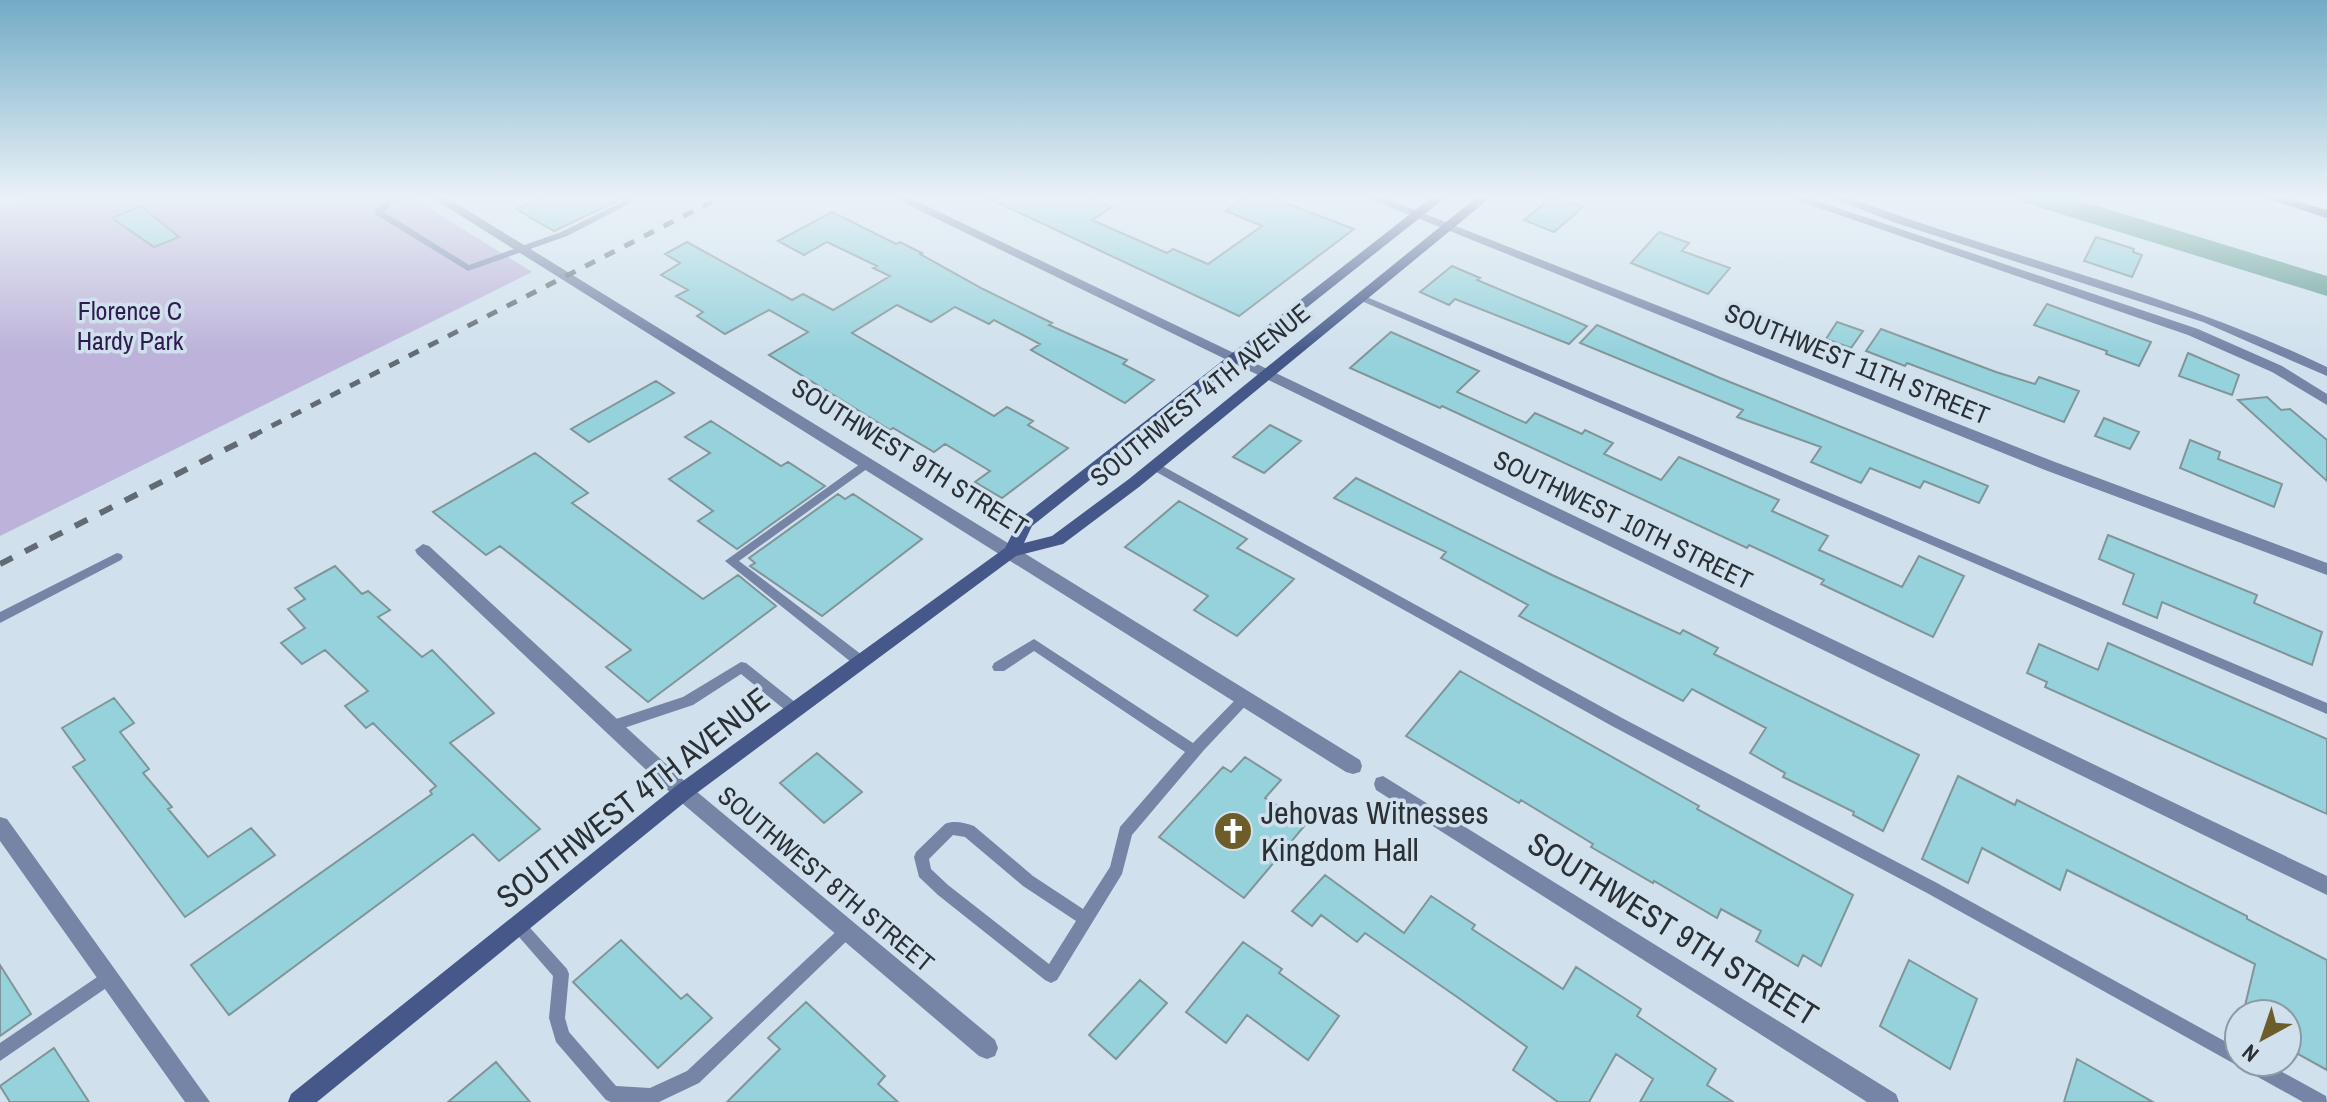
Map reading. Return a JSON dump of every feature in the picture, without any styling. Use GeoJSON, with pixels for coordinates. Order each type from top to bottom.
{"type":"FeatureCollection","features":[{"type":"Feature","properties":{"kind":"main road","name":"SOUTHWEST 4TH AVENUE"},"geometry":{"type":"LineString","coordinates":[[1011,552],[1026,523],[1375,248]]}},
{"type":"Feature","properties":{"kind":"main road","name":"SOUTHWEST 4TH AVENUE"},"geometry":{"type":"LineString","coordinates":[[299,1102],[683,792],[1011,552],[1057,540],[1155,466],[1424,248]]}},
{"type":"Feature","properties":{"kind":"street","name":"SOUTHWEST 9TH STREET"},"geometry":{"type":"LineString","coordinates":[[521,248],[1353,766]]}},
{"type":"Feature","properties":{"kind":"street","name":"SOUTHWEST 10TH STREET"},"geometry":{"type":"LineString","coordinates":[[1005,248],[2327,886]]}},
{"type":"Feature","properties":{"kind":"street","name":"SOUTHWEST 11TH STREET"},"geometry":{"type":"LineString","coordinates":[[1501,248],[2050,466],[2327,569]]}},
{"type":"Feature","properties":{"kind":"street"},"geometry":{"type":"LineString","coordinates":[[1945,248],[2237,349],[2327,400]]}},
{"type":"Feature","properties":{"kind":"street"},"geometry":{"type":"LineString","coordinates":[[1992,248],[2278,346],[2327,372]]}},
{"type":"Feature","properties":{"kind":"street"},"geometry":{"type":"LineString","coordinates":[[2129,311],[2136,296]]}},
{"type":"Feature","properties":{"kind":"street","name":"SOUTHWEST 8TH STREET"},"geometry":{"type":"LineString","coordinates":[[423,550],[683,792],[987,1048]]}},
{"type":"Feature","properties":{"kind":"street","name":"SOUTHWEST 9TH STREET"},"geometry":{"type":"LineString","coordinates":[[1383,784],[1888,1102]]}},
{"type":"Feature","properties":{"kind":"street"},"geometry":{"type":"LineString","coordinates":[[1,830],[199,1102]]}},
{"type":"Feature","properties":{"kind":"lane"},"geometry":{"type":"LineString","coordinates":[[434,248],[468,268],[519,248]]}},
{"type":"Feature","properties":{"kind":"lane"},"geometry":{"type":"LineString","coordinates":[[1362,298],[2327,709]]}},
{"type":"Feature","properties":{"kind":"lane"},"geometry":{"type":"LineString","coordinates":[[861,662],[731,561],[867,463]]}},
{"type":"Feature","properties":{"kind":"lane"},"geometry":{"type":"LineString","coordinates":[[1155,466],[1604,715],[1932,888],[2223,1049]]}},
{"type":"Feature","properties":{"kind":"lane"},"geometry":{"type":"LineString","coordinates":[[0,618],[117,557]]}},
{"type":"Feature","properties":{"kind":"lane"},"geometry":{"type":"LineString","coordinates":[[999,667],[1034,644],[1195,751]]}},
{"type":"Feature","properties":{"kind":"lane"},"geometry":{"type":"LineString","coordinates":[[612,726],[688,701],[741,667],[795,710]]}},
{"type":"Feature","properties":{"kind":"lane"},"geometry":{"type":"LineString","coordinates":[[1085,919],[1028,881],[969,831],[950,828],[921,857],[924,872],[943,890],[1051,975],[1117,869],[1125,832],[1245,699]]}},
{"type":"Feature","properties":{"kind":"lane"},"geometry":{"type":"LineString","coordinates":[[518,925],[561,974],[557,1018],[562,1036],[612,1094],[651,1097],[693,1077],[847,931]]}},
{"type":"Feature","properties":{"kind":"lane"},"geometry":{"type":"LineString","coordinates":[[0,1053],[109,977]]}},
{"type":"Feature","properties":{"kind":"lane"},"geometry":{"type":"LineString","coordinates":[[2276,1078],[2320,1102]]}},
{"type":"Feature","properties":{"kind":"green space","name":"Florence C Hardy Park"},"geometry":{"type":"Polygon","coordinates":[[[0,248],[494,248],[532,272],[0,536],[0,248]]]}},
{"type":"Feature","properties":{"kind":"shaded area"},"geometry":{"type":"Polygon","coordinates":[[[2173,248],[2237,248],[2327,276],[2327,296],[2173,248]]]}},
{"type":"Feature","properties":{"kind":"building"},"geometry":{"type":"Polygon","coordinates":[[[675,248],[699,248],[792,300],[803,294],[833,310],[890,276],[873,268],[877,266],[840,248],[913,248],[983,289],[1052,323],[1049,325],[1127,360],[1123,364],[1154,380],[1125,403],[1031,350],[1040,344],[994,320],[989,324],[955,307],[931,322],[897,305],[852,333],[994,416],[1007,407],[1033,421],[1028,425],[1068,448],[1002,498],[975,482],[990,471],[945,444],[934,452],[893,428],[890,430],[769,355],[808,332],[769,310],[725,334],[697,316],[703,312],[676,296],[688,290],[661,275],[680,263],[665,254],[675,248]]]}},
{"type":"Feature","properties":{"kind":"building"},"geometry":{"type":"Polygon","coordinates":[[[792,248],[816,248],[804,255],[792,248]]]}},
{"type":"Feature","properties":{"kind":"building"},"geometry":{"type":"Polygon","coordinates":[[[1095,248],[1157,248],[1167,253],[1173,249],[1208,264],[1230,248],[1328,248],[1239,316],[1095,248]]]}},
{"type":"Feature","properties":{"kind":"building"},"geometry":{"type":"Polygon","coordinates":[[[1644,248],[1684,248],[1682,251],[1730,268],[1708,294],[1631,263],[1644,248]]]}},
{"type":"Feature","properties":{"kind":"building"},"geometry":{"type":"Polygon","coordinates":[[[2090,248],[2132,248],[2133,252],[2142,255],[2132,277],[2084,261],[2090,248]]]}},
{"type":"Feature","properties":{"kind":"building"},"geometry":{"type":"Polygon","coordinates":[[[1452,266],[1480,278],[1477,280],[1587,326],[1569,344],[1455,299],[1449,305],[1420,292],[1452,266]]]}},
{"type":"Feature","properties":{"kind":"building"},"geometry":{"type":"Polygon","coordinates":[[[2047,304],[2151,342],[2139,366],[2034,325],[2047,304]]]}},
{"type":"Feature","properties":{"kind":"building"},"geometry":{"type":"Polygon","coordinates":[[[1837,322],[1863,331],[1851,348],[1826,339],[1837,322]]]}},
{"type":"Feature","properties":{"kind":"building"},"geometry":{"type":"Polygon","coordinates":[[[1597,325],[1988,486],[1979,503],[1924,481],[1920,488],[1870,468],[1861,483],[1811,462],[1821,447],[1737,417],[1743,410],[1580,343],[1597,325]]]}},
{"type":"Feature","properties":{"kind":"building"},"geometry":{"type":"Polygon","coordinates":[[[1881,329],[1996,372],[2035,384],[2039,377],[2079,391],[2064,422],[1907,363],[1905,366],[1866,351],[1881,329]]]}},
{"type":"Feature","properties":{"kind":"building"},"geometry":{"type":"Polygon","coordinates":[[[1391,332],[1479,371],[1457,392],[1526,423],[1535,413],[1582,434],[1585,430],[1613,443],[1604,454],[1661,480],[1679,457],[1779,500],[1772,511],[1828,536],[1819,550],[1902,587],[1919,556],[1964,576],[1933,637],[1821,584],[1824,580],[1749,545],[1747,548],[1442,406],[1440,408],[1350,368],[1391,332]]]}},
{"type":"Feature","properties":{"kind":"building"},"geometry":{"type":"Polygon","coordinates":[[[2188,353],[2239,375],[2232,395],[2179,376],[2188,353]]]}},
{"type":"Feature","properties":{"kind":"building"},"geometry":{"type":"Polygon","coordinates":[[[656,381],[674,393],[589,442],[571,429],[656,381]]]}},
{"type":"Feature","properties":{"kind":"building"},"geometry":{"type":"Polygon","coordinates":[[[2267,397],[2281,410],[2290,409],[2327,440],[2327,481],[2238,400],[2267,397]]]}},
{"type":"Feature","properties":{"kind":"building"},"geometry":{"type":"Polygon","coordinates":[[[2104,418],[2139,432],[2130,449],[2095,436],[2104,418]]]}},
{"type":"Feature","properties":{"kind":"building"},"geometry":{"type":"Polygon","coordinates":[[[711,421],[781,466],[788,462],[825,486],[737,549],[698,521],[713,511],[669,479],[710,453],[685,437],[711,421]]]}},
{"type":"Feature","properties":{"kind":"building"},"geometry":{"type":"Polygon","coordinates":[[[1270,425],[1301,441],[1264,473],[1233,457],[1270,425]]]}},
{"type":"Feature","properties":{"kind":"building"},"geometry":{"type":"Polygon","coordinates":[[[2190,440],[2220,452],[2218,459],[2282,484],[2274,507],[2180,468],[2190,440]]]}},
{"type":"Feature","properties":{"kind":"building"},"geometry":{"type":"Polygon","coordinates":[[[535,453],[588,493],[572,503],[703,599],[738,575],[776,606],[648,702],[606,667],[631,650],[500,546],[486,555],[433,512],[535,453]]]}},
{"type":"Feature","properties":{"kind":"building"},"geometry":{"type":"Polygon","coordinates":[[[1356,478],[1552,575],[1680,634],[1683,630],[1718,648],[1714,654],[1919,755],[1883,831],[1853,815],[1854,812],[1783,777],[1785,773],[1750,753],[1766,728],[1692,689],[1683,701],[1519,616],[1528,605],[1441,558],[1446,552],[1334,498],[1356,478]]]}},
{"type":"Feature","properties":{"kind":"building"},"geometry":{"type":"Polygon","coordinates":[[[838,494],[845,499],[853,494],[922,539],[822,616],[750,566],[755,563],[749,558],[838,494]]]}},
{"type":"Feature","properties":{"kind":"building"},"geometry":{"type":"Polygon","coordinates":[[[1179,501],[1247,539],[1237,548],[1294,579],[1237,636],[1194,610],[1208,596],[1125,547],[1179,501]]]}},
{"type":"Feature","properties":{"kind":"building"},"geometry":{"type":"Polygon","coordinates":[[[2108,535],[2257,595],[2254,603],[2322,632],[2312,665],[2162,602],[2157,618],[2123,604],[2134,574],[2099,559],[2108,535]]]}},
{"type":"Feature","properties":{"kind":"building"},"geometry":{"type":"Polygon","coordinates":[[[335,566],[362,594],[368,591],[390,610],[378,617],[422,657],[432,650],[494,713],[450,743],[540,829],[499,861],[473,834],[229,1015],[191,965],[432,794],[430,791],[436,786],[373,723],[366,728],[345,706],[368,691],[325,650],[302,664],[281,643],[305,628],[288,609],[305,599],[295,588],[335,566]]]}},
{"type":"Feature","properties":{"kind":"building"},"geometry":{"type":"Polygon","coordinates":[[[2108,643],[2327,739],[2327,814],[2045,687],[2047,682],[2027,673],[2039,644],[2098,670],[2108,643]]]}},
{"type":"Feature","properties":{"kind":"building"},"geometry":{"type":"Polygon","coordinates":[[[1460,671],[1699,806],[1697,809],[1853,895],[1821,966],[1803,955],[1798,966],[1756,941],[1761,931],[1721,909],[1717,918],[1653,883],[1591,847],[1593,844],[1521,800],[1519,803],[1406,736],[1460,671]]]}},
{"type":"Feature","properties":{"kind":"building"},"geometry":{"type":"Polygon","coordinates":[[[114,698],[134,723],[120,732],[149,769],[143,773],[208,857],[251,828],[275,855],[185,917],[73,767],[85,760],[62,728],[114,698]]]}},
{"type":"Feature","properties":{"kind":"building"},"geometry":{"type":"Polygon","coordinates":[[[817,753],[862,792],[824,823],[780,783],[817,753]]]}},
{"type":"Feature","properties":{"kind":"building","name":"Jehovas Witnesses Kingdom Hall"},"geometry":{"type":"Polygon","coordinates":[[[1245,757],[1281,780],[1265,798],[1306,824],[1244,898],[1159,837],[1223,767],[1231,772],[1245,757]]]}},
{"type":"Feature","properties":{"kind":"building"},"geometry":{"type":"Polygon","coordinates":[[[1958,776],[2015,805],[2017,800],[2247,916],[2247,919],[2327,960],[2327,1070],[2303,1057],[2303,998],[2247,998],[2255,964],[2067,870],[2060,890],[1982,848],[1968,883],[1922,859],[1958,776]]]}},
{"type":"Feature","properties":{"kind":"building"},"geometry":{"type":"Polygon","coordinates":[[[1325,875],[1404,933],[1431,896],[1475,925],[1472,929],[1563,989],[1576,967],[1641,1009],[1637,1016],[1716,1069],[1707,1085],[1733,1102],[1640,1102],[1653,1079],[1616,1054],[1589,1102],[1558,1102],[1513,1070],[1527,1047],[1365,933],[1357,942],[1321,915],[1312,926],[1292,911],[1325,875]]]}},
{"type":"Feature","properties":{"kind":"building"},"geometry":{"type":"Polygon","coordinates":[[[621,940],[681,999],[687,994],[712,1018],[658,1068],[573,982],[621,940]]]}},
{"type":"Feature","properties":{"kind":"building"},"geometry":{"type":"Polygon","coordinates":[[[1243,942],[1282,969],[1279,973],[1339,1016],[1308,1060],[1247,1015],[1226,1043],[1186,1012],[1243,942]]]}},
{"type":"Feature","properties":{"kind":"building"},"geometry":{"type":"Polygon","coordinates":[[[1909,960],[1977,999],[1950,1069],[1880,1026],[1909,960]]]}},
{"type":"Feature","properties":{"kind":"building"},"geometry":{"type":"Polygon","coordinates":[[[0,965],[31,1014],[0,1036],[0,965]]]}},
{"type":"Feature","properties":{"kind":"building"},"geometry":{"type":"Polygon","coordinates":[[[1140,980],[1167,1003],[1116,1059],[1089,1035],[1140,980]]]}},
{"type":"Feature","properties":{"kind":"building"},"geometry":{"type":"Polygon","coordinates":[[[806,1002],[885,1076],[878,1084],[898,1102],[727,1102],[780,1049],[768,1038],[806,1002]]]}},
{"type":"Feature","properties":{"kind":"building"},"geometry":{"type":"Polygon","coordinates":[[[54,1048],[89,1102],[10,1102],[0,1086],[54,1048]]]}},
{"type":"Feature","properties":{"kind":"building"},"geometry":{"type":"Polygon","coordinates":[[[2077,1059],[2153,1102],[2064,1102],[2077,1059]]]}},
{"type":"Feature","properties":{"kind":"building"},"geometry":{"type":"Polygon","coordinates":[[[496,1062],[530,1102],[448,1102],[496,1062]]]}},
{"type":"Feature","properties":{"kind":"railway"},"geometry":{"type":"LineString","coordinates":[[252,436],[620,248]]}},
{"type":"Feature","properties":{"kind":"railway"},"geometry":{"type":"LineString","coordinates":[[0,564],[256,434]]}},
{"type":"Feature","properties":{"kind":"place","name":"Jehovas Witnesses Kingdom Hall"},"geometry":{"type":"Point","coordinates":[1233,831]}}]}
